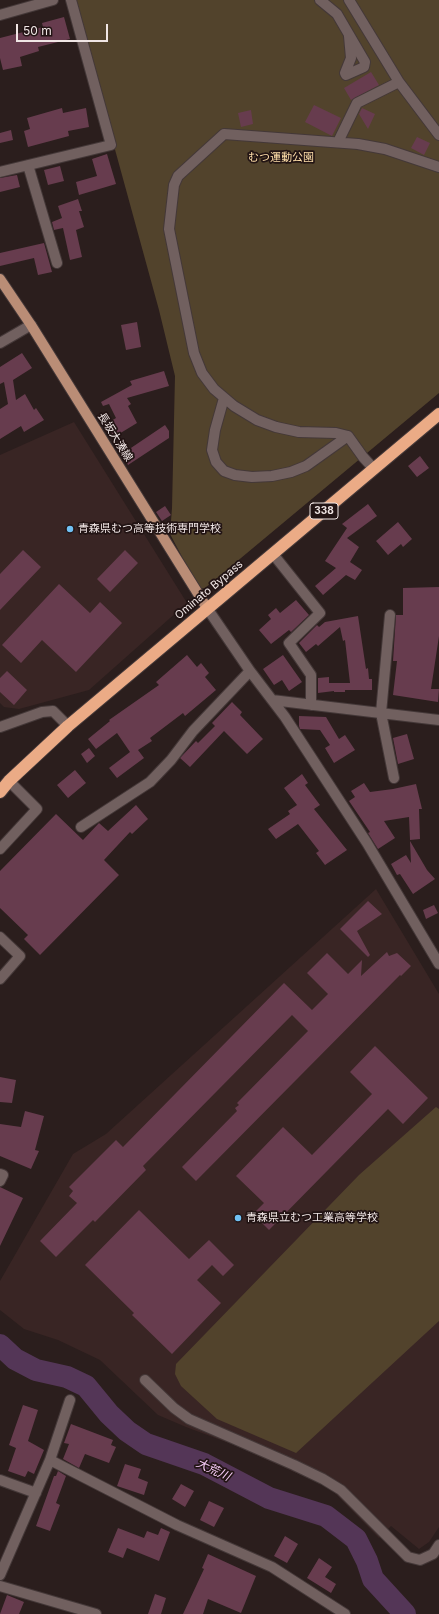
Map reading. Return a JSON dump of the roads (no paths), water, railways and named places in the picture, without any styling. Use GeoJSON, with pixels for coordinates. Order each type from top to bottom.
{"type":"FeatureCollection","features":[{"type":"Feature","properties":{"kind":"highway","name":"Ominato Bypass"},"geometry":{"type":"LineString","coordinates":[[0,792],[9,781],[68,726],[439,414]]}},
{"type":"Feature","properties":{"kind":"main road","name":"長坂大湊線"},"geometry":{"type":"LineString","coordinates":[[0,279],[31,325],[208,608]]}},
{"type":"Feature","properties":{"kind":"street"},"geometry":{"type":"LineString","coordinates":[[0,15],[52,0]]}},
{"type":"Feature","properties":{"kind":"street"},"geometry":{"type":"LineString","coordinates":[[0,172],[111,145],[71,0]]}},
{"type":"Feature","properties":{"kind":"street"},"geometry":{"type":"LineString","coordinates":[[320,0],[336,14],[349,36]]}},
{"type":"Feature","properties":{"kind":"street"},"geometry":{"type":"LineString","coordinates":[[349,0],[399,82],[439,136]]}},
{"type":"Feature","properties":{"kind":"street"},"geometry":{"type":"LineString","coordinates":[[338,142],[357,103],[399,82]]}},
{"type":"Feature","properties":{"kind":"street"},"geometry":{"type":"LineString","coordinates":[[374,469],[363,457],[348,436],[336,433],[299,432],[276,427],[257,420],[224,398],[214,389],[202,373],[194,354],[170,230],[174,185],[178,176],[224,134],[338,142],[385,149],[439,167]]}},
{"type":"Feature","properties":{"kind":"street"},"geometry":{"type":"LineString","coordinates":[[28,165],[57,263]]}},
{"type":"Feature","properties":{"kind":"street"},"geometry":{"type":"LineString","coordinates":[[0,343],[31,325]]}},
{"type":"Feature","properties":{"kind":"street"},"geometry":{"type":"LineString","coordinates":[[224,398],[214,430],[212,450],[216,462],[224,471],[235,475],[252,478],[291,472],[306,466],[348,436]]}},
{"type":"Feature","properties":{"kind":"street"},"geometry":{"type":"LineString","coordinates":[[273,554],[320,613],[289,643],[311,675],[311,705]]}},
{"type":"Feature","properties":{"kind":"street"},"geometry":{"type":"LineString","coordinates":[[208,608],[272,700],[366,843],[439,964]]}},
{"type":"Feature","properties":{"kind":"street"},"geometry":{"type":"LineString","coordinates":[[390,615],[381,713],[394,778]]}},
{"type":"Feature","properties":{"kind":"street"},"geometry":{"type":"LineString","coordinates":[[81,827],[150,782],[193,731],[250,670]]}},
{"type":"Feature","properties":{"kind":"street"},"geometry":{"type":"LineString","coordinates":[[272,700],[439,720]]}},
{"type":"Feature","properties":{"kind":"street"},"geometry":{"type":"LineString","coordinates":[[0,727],[42,712],[53,711],[68,726]]}},
{"type":"Feature","properties":{"kind":"street"},"geometry":{"type":"LineString","coordinates":[[0,850],[37,809],[9,781]]}},
{"type":"Feature","properties":{"kind":"street"},"geometry":{"type":"LineString","coordinates":[[0,937],[20,956],[0,979]]}},
{"type":"Feature","properties":{"kind":"street"},"geometry":{"type":"LineString","coordinates":[[0,1174],[3,1175],[0,1181]]}},
{"type":"Feature","properties":{"kind":"street"},"geometry":{"type":"LineString","coordinates":[[145,1380],[174,1408],[189,1419],[324,1479],[341,1490],[408,1558],[420,1560],[433,1554],[439,1545]]}},
{"type":"Feature","properties":{"kind":"street"},"geometry":{"type":"LineString","coordinates":[[0,1575],[50,1460],[70,1400]]}},
{"type":"Feature","properties":{"kind":"street"},"geometry":{"type":"LineString","coordinates":[[50,1460],[177,1525],[272,1567],[345,1614]]}},
{"type":"Feature","properties":{"kind":"street"},"geometry":{"type":"LineString","coordinates":[[0,1480],[36,1493]]}},
{"type":"Feature","properties":{"kind":"street"},"geometry":{"type":"LineString","coordinates":[[0,1586],[96,1614]]}},
{"type":"Feature","properties":{"kind":"waterway","name":"大荒川"},"geometry":{"type":"LineString","coordinates":[[0,1345],[15,1359],[36,1370],[67,1377],[86,1386],[109,1414],[127,1431],[146,1444],[204,1464],[269,1498],[326,1516],[356,1539],[367,1561],[373,1579],[405,1614]]}},
{"type":"Feature","properties":{"kind":"place","name":"青森県むつ高等技術専門学校"},"geometry":{"type":"Point","coordinates":[70,529]}},
{"type":"Feature","properties":{"kind":"place","name":"青森県立むつ工業高等学校"},"geometry":{"type":"Point","coordinates":[238,1218]}},
{"type":"Feature","properties":{"kind":"park label","name":"むつ運動公園"},"geometry":{"type":"Point","coordinates":[281,158]}}]}
